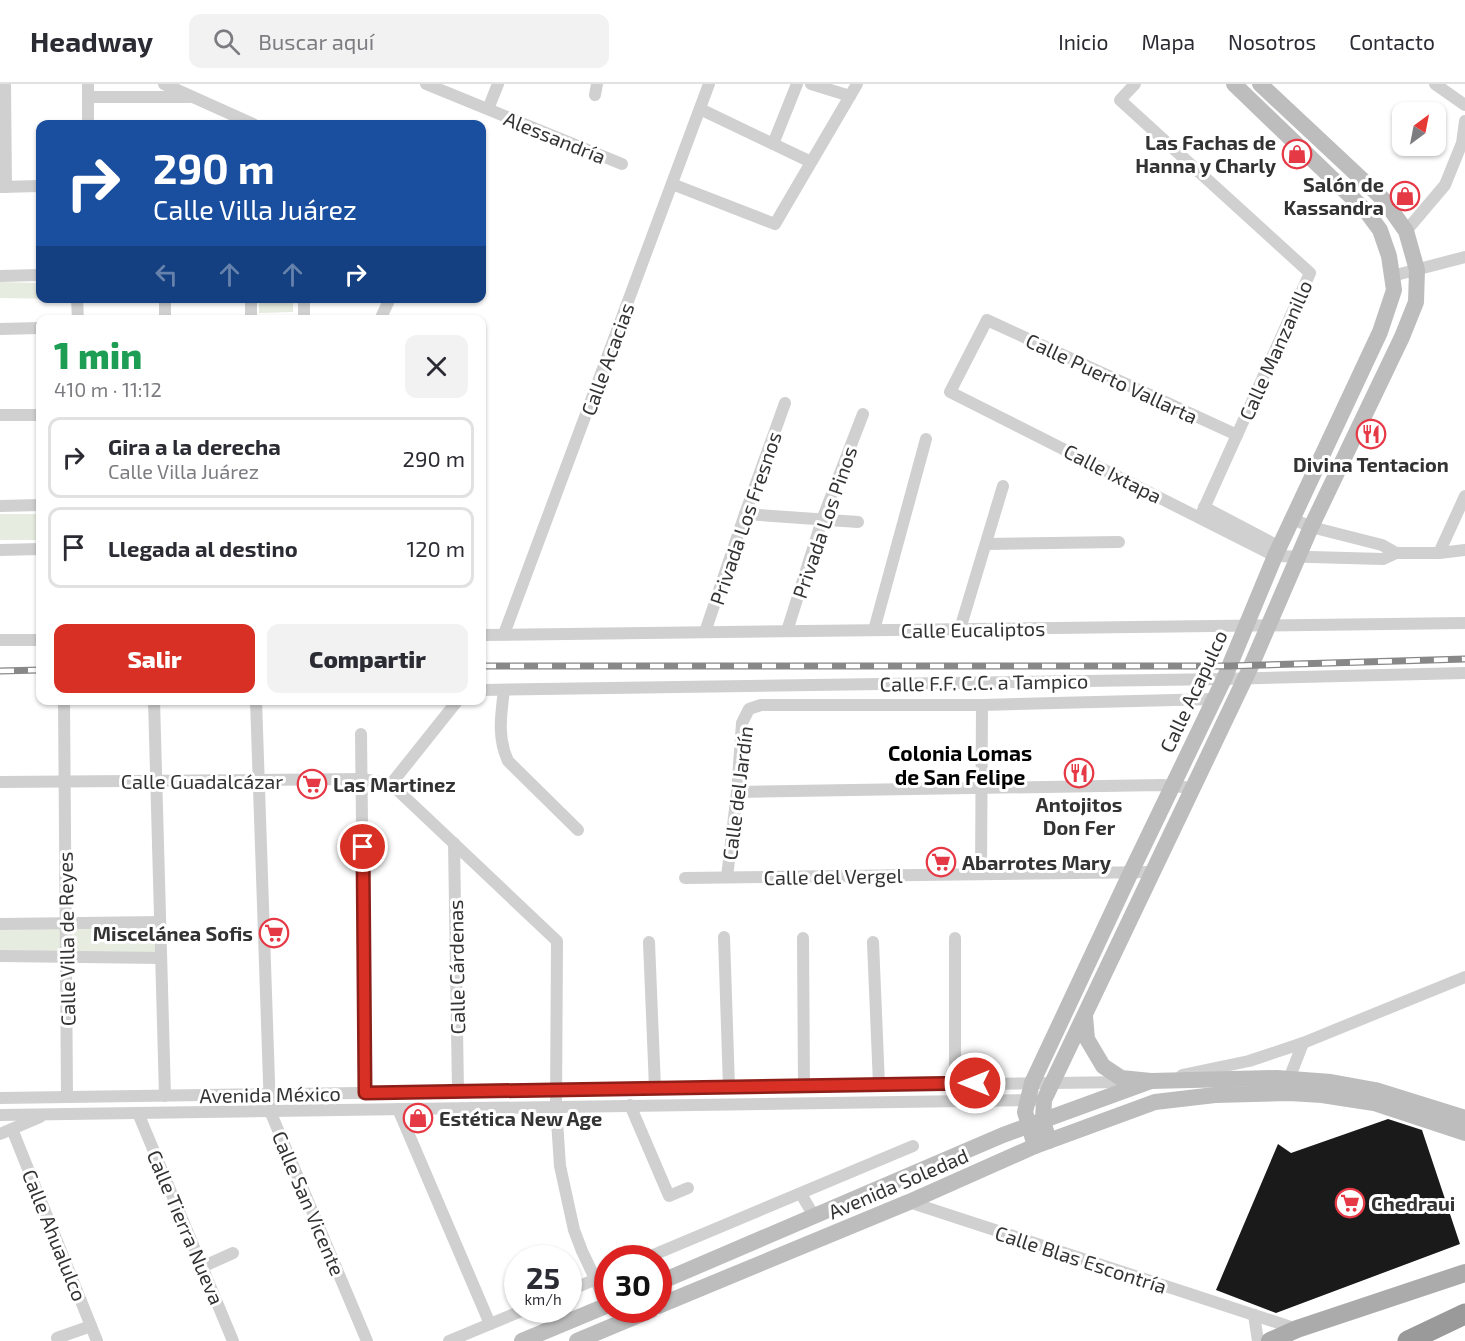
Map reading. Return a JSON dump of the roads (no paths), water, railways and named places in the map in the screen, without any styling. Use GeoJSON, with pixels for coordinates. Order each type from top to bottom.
{"type":"FeatureCollection","features":[{"type":"Feature","properties":{"kind":"highway"},"geometry":{"type":"LineString","coordinates":[[1408,1341],[1465,1314]]}},
{"type":"Feature","properties":{"kind":"main road"},"geometry":{"type":"LineString","coordinates":[[1270,1341],[1297,1329],[1465,1273]]}},
{"type":"Feature","properties":{"kind":"street"},"geometry":{"type":"LineString","coordinates":[[5,84],[2,98],[3,187],[36,186]]}},
{"type":"Feature","properties":{"kind":"street"},"geometry":{"type":"LineString","coordinates":[[164,84],[244,120]]}},
{"type":"Feature","properties":{"kind":"street","name":"Alessandría"},"geometry":{"type":"LineString","coordinates":[[426,84],[622,164]]}},
{"type":"Feature","properties":{"kind":"street"},"geometry":{"type":"LineString","coordinates":[[488,109],[498,84]]}},
{"type":"Feature","properties":{"kind":"street","name":"Calle Acacias"},"geometry":{"type":"LineString","coordinates":[[504,634],[709,84]]}},
{"type":"Feature","properties":{"kind":"street"},"geometry":{"type":"LineString","coordinates":[[773,144],[796,84]]}},
{"type":"Feature","properties":{"kind":"street"},"geometry":{"type":"LineString","coordinates":[[811,84],[850,96]]}},
{"type":"Feature","properties":{"kind":"street"},"geometry":{"type":"LineString","coordinates":[[672,184],[775,224],[857,84]]}},
{"type":"Feature","properties":{"kind":"street","name":"Calle Manzanillo"},"geometry":{"type":"LineString","coordinates":[[1135,84],[1120,100],[1311,273],[1202,512]]}},
{"type":"Feature","properties":{"kind":"street","name":"Calle Acapulco"},"geometry":{"type":"LineString","coordinates":[[1042,1143],[1036,1123],[1025,1112],[1131,872],[1224,679],[1278,551],[1380,332],[1394,290],[1389,256],[1380,230],[1366,210],[1234,84]]}},
{"type":"Feature","properties":{"kind":"street"},"geometry":{"type":"LineString","coordinates":[[1260,84],[1384,200],[1407,231],[1445,185],[1462,142],[1465,121]]}},
{"type":"Feature","properties":{"kind":"street"},"geometry":{"type":"LineString","coordinates":[[1435,84],[1465,105]]}},
{"type":"Feature","properties":{"kind":"street"},"geometry":{"type":"LineString","coordinates":[[88,119],[88,90],[189,97]]}},
{"type":"Feature","properties":{"kind":"street"},"geometry":{"type":"LineString","coordinates":[[700,109],[811,162]]}},
{"type":"Feature","properties":{"kind":"street"},"geometry":{"type":"LineString","coordinates":[[1281,130],[1294,117]]}},
{"type":"Feature","properties":{"kind":"street","name":"Calle Acapulco"},"geometry":{"type":"LineString","coordinates":[[1034,1094],[1051,1084],[1085,1016],[1245,677],[1311,527],[1402,337],[1416,302],[1417,270],[1407,231]]}},
{"type":"Feature","properties":{"kind":"street"},"geometry":{"type":"LineString","coordinates":[[1392,276],[1465,256]]}},
{"type":"Feature","properties":{"kind":"street"},"geometry":{"type":"LineString","coordinates":[[0,276],[36,275]]}},
{"type":"Feature","properties":{"kind":"street","name":"Calle Puerto Vallarta"},"geometry":{"type":"LineString","coordinates":[[987,320],[1237,435]]}},
{"type":"Feature","properties":{"kind":"street","name":"Calle Ixtapa"},"geometry":{"type":"LineString","coordinates":[[987,320],[950,392],[1202,512],[1278,551]]}},
{"type":"Feature","properties":{"kind":"street"},"geometry":{"type":"LineString","coordinates":[[0,329],[36,328]]}},
{"type":"Feature","properties":{"kind":"street","name":"Privada Los Fresnos"},"geometry":{"type":"LineString","coordinates":[[705,632],[785,404]]}},
{"type":"Feature","properties":{"kind":"street","name":"Privada Los Pinos"},"geometry":{"type":"LineString","coordinates":[[787,631],[822,520],[863,414]]}},
{"type":"Feature","properties":{"kind":"street"},"geometry":{"type":"LineString","coordinates":[[0,415],[36,415]]}},
{"type":"Feature","properties":{"kind":"street"},"geometry":{"type":"LineString","coordinates":[[874,630],[926,438]]}},
{"type":"Feature","properties":{"kind":"street"},"geometry":{"type":"LineString","coordinates":[[960,629],[1003,486]]}},
{"type":"Feature","properties":{"kind":"street"},"geometry":{"type":"LineString","coordinates":[[1439,553],[1465,496]]}},
{"type":"Feature","properties":{"kind":"street"},"geometry":{"type":"LineString","coordinates":[[0,506],[36,505]]}},
{"type":"Feature","properties":{"kind":"street"},"geometry":{"type":"LineString","coordinates":[[745,514],[858,522]]}},
{"type":"Feature","properties":{"kind":"street"},"geometry":{"type":"LineString","coordinates":[[1293,519],[1311,527],[1382,545],[1396,553]]}},
{"type":"Feature","properties":{"kind":"street"},"geometry":{"type":"LineString","coordinates":[[1351,559],[1352,538]]}},
{"type":"Feature","properties":{"kind":"street"},"geometry":{"type":"LineString","coordinates":[[986,544],[1119,542]]}},
{"type":"Feature","properties":{"kind":"street"},"geometry":{"type":"LineString","coordinates":[[0,550],[36,549]]}},
{"type":"Feature","properties":{"kind":"street"},"geometry":{"type":"LineString","coordinates":[[1278,551],[1298,556],[1383,559],[1396,553],[1439,553],[1465,550]]}},
{"type":"Feature","properties":{"kind":"street","name":"Calle Eucaliptos"},"geometry":{"type":"LineString","coordinates":[[486,635],[1465,624]]}},
{"type":"Feature","properties":{"kind":"street"},"geometry":{"type":"LineString","coordinates":[[0,640],[36,640]]}},
{"type":"Feature","properties":{"kind":"street","name":"Calle F.F. C.C. a Tampico"},"geometry":{"type":"LineString","coordinates":[[486,690],[1224,679],[1465,673]]}},
{"type":"Feature","properties":{"kind":"street"},"geometry":{"type":"LineString","coordinates":[[504,690],[500,736],[507,761],[578,830]]}},
{"type":"Feature","properties":{"kind":"street"},"geometry":{"type":"LineString","coordinates":[[981,874],[982,705],[1214,699]]}},
{"type":"Feature","properties":{"kind":"street","name":"Calle Villa de Reyes"},"geometry":{"type":"LineString","coordinates":[[64,705],[67,1097]]}},
{"type":"Feature","properties":{"kind":"street"},"geometry":{"type":"LineString","coordinates":[[154,705],[165,1096]]}},
{"type":"Feature","properties":{"kind":"street","name":"Calle San Vicente"},"geometry":{"type":"LineString","coordinates":[[256,705],[270,1111],[367,1341]]}},
{"type":"Feature","properties":{"kind":"street"},"geometry":{"type":"LineString","coordinates":[[454,705],[391,784],[557,941],[557,1140],[566,1197],[578,1241],[594,1265]]}},
{"type":"Feature","properties":{"kind":"street","name":"Calle del Jardín"},"geometry":{"type":"LineString","coordinates":[[727,877],[742,723],[749,709],[762,705],[982,705]]}},
{"type":"Feature","properties":{"kind":"street"},"geometry":{"type":"LineString","coordinates":[[361,734],[365,1093]]}},
{"type":"Feature","properties":{"kind":"street","name":"Calle Guadalcázar"},"geometry":{"type":"LineString","coordinates":[[0,782],[362,780],[391,784]]}},
{"type":"Feature","properties":{"kind":"street"},"geometry":{"type":"LineString","coordinates":[[737,792],[1150,785],[1193,788]]}},
{"type":"Feature","properties":{"kind":"street","name":"Calle Cárdenas"},"geometry":{"type":"LineString","coordinates":[[454,843],[458,1091]]}},
{"type":"Feature","properties":{"kind":"street","name":"Calle del Vergel"},"geometry":{"type":"LineString","coordinates":[[685,878],[1154,872]]}},
{"type":"Feature","properties":{"kind":"street"},"geometry":{"type":"LineString","coordinates":[[0,924],[160,922]]}},
{"type":"Feature","properties":{"kind":"street"},"geometry":{"type":"LineString","coordinates":[[724,937],[729,1087]]}},
{"type":"Feature","properties":{"kind":"street"},"geometry":{"type":"LineString","coordinates":[[802,938],[804,1086]]}},
{"type":"Feature","properties":{"kind":"street"},"geometry":{"type":"LineString","coordinates":[[955,938],[956,1083]]}},
{"type":"Feature","properties":{"kind":"street"},"geometry":{"type":"LineString","coordinates":[[649,942],[655,1088]]}},
{"type":"Feature","properties":{"kind":"street"},"geometry":{"type":"LineString","coordinates":[[873,942],[879,1085]]}},
{"type":"Feature","properties":{"kind":"street"},"geometry":{"type":"LineString","coordinates":[[0,956],[161,958]]}},
{"type":"Feature","properties":{"kind":"street"},"geometry":{"type":"LineString","coordinates":[[1085,1016],[1087,1039],[1103,1066],[1121,1078],[1151,1081],[1249,1061],[1303,1043],[1465,977]]}},
{"type":"Feature","properties":{"kind":"street"},"geometry":{"type":"LineString","coordinates":[[1289,1079],[1303,1043]]}},
{"type":"Feature","properties":{"kind":"street"},"geometry":{"type":"LineString","coordinates":[[1051,1084],[1289,1079],[1331,1082],[1375,1090],[1465,1118]]}},
{"type":"Feature","properties":{"kind":"street","name":"Avenida Soledad"},"geometry":{"type":"LineString","coordinates":[[672,1277],[1036,1123],[1151,1081]]}},
{"type":"Feature","properties":{"kind":"street","name":"Avenida México"},"geometry":{"type":"LineString","coordinates":[[0,1098],[956,1083],[1034,1094]]}},
{"type":"Feature","properties":{"kind":"street","name":"Avenida México"},"geometry":{"type":"LineString","coordinates":[[0,1115],[556,1107],[1034,1094]]}},
{"type":"Feature","properties":{"kind":"street","name":"Avenida Soledad"},"geometry":{"type":"LineString","coordinates":[[672,1300],[909,1202],[1042,1143],[1155,1102],[1215,1095],[1322,1095],[1374,1103],[1465,1133]]}},
{"type":"Feature","properties":{"kind":"street"},"geometry":{"type":"LineString","coordinates":[[630,1105],[669,1196],[688,1188]]}},
{"type":"Feature","properties":{"kind":"street"},"geometry":{"type":"LineString","coordinates":[[398,1109],[490,1324]]}},
{"type":"Feature","properties":{"kind":"street","name":"Calle Tierra Nueva"},"geometry":{"type":"LineString","coordinates":[[138,1113],[233,1341]]}},
{"type":"Feature","properties":{"kind":"street"},"geometry":{"type":"LineString","coordinates":[[0,1134],[46,1114]]}},
{"type":"Feature","properties":{"kind":"street","name":"Calle Ahualulco"},"geometry":{"type":"LineString","coordinates":[[12,1129],[97,1341]]}},
{"type":"Feature","properties":{"kind":"street"},"geometry":{"type":"LineString","coordinates":[[672,1247],[913,1146]]}},
{"type":"Feature","properties":{"kind":"street"},"geometry":{"type":"LineString","coordinates":[[801,1194],[814,1216]]}},
{"type":"Feature","properties":{"kind":"street","name":"Calle Blas Escontría"},"geometry":{"type":"LineString","coordinates":[[909,1202],[1297,1329]]}},
{"type":"Feature","properties":{"kind":"street"},"geometry":{"type":"LineString","coordinates":[[202,1267],[233,1253]]}},
{"type":"Feature","properties":{"kind":"street"},"geometry":{"type":"LineString","coordinates":[[522,1341],[594,1315]]}},
{"type":"Feature","properties":{"kind":"street"},"geometry":{"type":"LineString","coordinates":[[1254,1315],[1258,1341]]}},
{"type":"Feature","properties":{"kind":"street"},"geometry":{"type":"LineString","coordinates":[[449,1341],[504,1318]]}},
{"type":"Feature","properties":{"kind":"street"},"geometry":{"type":"LineString","coordinates":[[577,1341],[596,1323]]}},
{"type":"Feature","properties":{"kind":"street"},"geometry":{"type":"LineString","coordinates":[[57,1338],[91,1326]]}},
{"type":"Feature","properties":{"kind":"railway"},"geometry":{"type":"LineString","coordinates":[[486,666],[1229,666],[1465,659]]}},
{"type":"Feature","properties":{"kind":"railway"},"geometry":{"type":"LineString","coordinates":[[0,671],[36,670]]}},
{"type":"Feature","properties":{"kind":"place","name":"Las Fachas de Hanna y Charly"},"geometry":{"type":"Point","coordinates":[1297,154]}},
{"type":"Feature","properties":{"kind":"place","name":"Salón de Kassandra"},"geometry":{"type":"Point","coordinates":[1405,196]}},
{"type":"Feature","properties":{"kind":"place","name":"Divina Tentacion"},"geometry":{"type":"Point","coordinates":[1371,434]}},
{"type":"Feature","properties":{"kind":"place","name":"Antojitos Don Fer"},"geometry":{"type":"Point","coordinates":[1079,773]}},
{"type":"Feature","properties":{"kind":"place","name":"Las Martinez"},"geometry":{"type":"Point","coordinates":[312,784]}},
{"type":"Feature","properties":{"kind":"place","name":"Abarrotes Mary"},"geometry":{"type":"Point","coordinates":[941,862]}},
{"type":"Feature","properties":{"kind":"place","name":"Miscelánea Sofis"},"geometry":{"type":"Point","coordinates":[274,933]}},
{"type":"Feature","properties":{"kind":"place","name":"Estética New Age"},"geometry":{"type":"Point","coordinates":[418,1118]}},
{"type":"Feature","properties":{"kind":"place","name":"Chedraui"},"geometry":{"type":"Point","coordinates":[1350,1203]}},
{"type":"Feature","properties":{"kind":"district","name":"Colonia Lomas de San Felipe"},"geometry":{"type":"Point","coordinates":[960,764]}}]}
